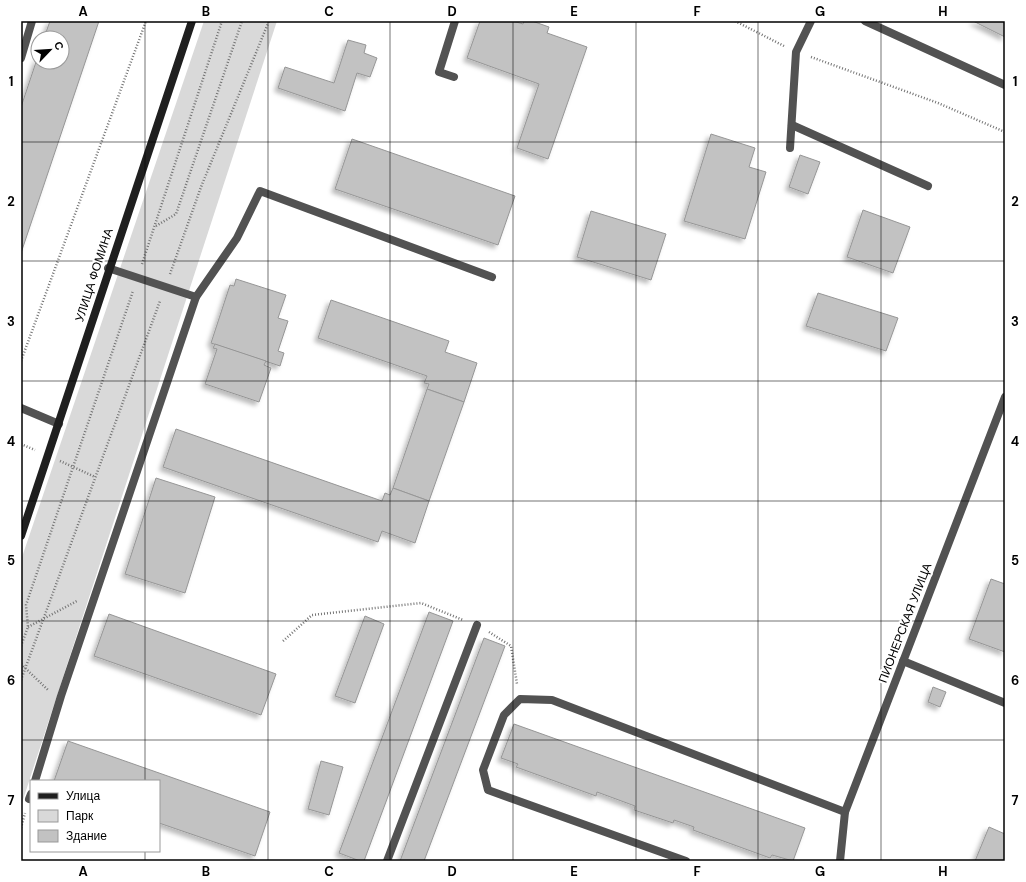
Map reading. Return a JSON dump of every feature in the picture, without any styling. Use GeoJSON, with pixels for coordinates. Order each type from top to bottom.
{"type":"FeatureCollection","features":[{"type":"Feature","properties":{"kind":"main road","name":"УЛИЦА ФОМИНА"},"geometry":{"type":"LineString","coordinates":[[21,536],[46,455],[59,424],[108,268],[192,21]]}},
{"type":"Feature","properties":{"kind":"street"},"geometry":{"type":"LineString","coordinates":[[21,58],[32,21]]}},
{"type":"Feature","properties":{"kind":"street"},"geometry":{"type":"LineString","coordinates":[[454,77],[439,72],[455,21]]}},
{"type":"Feature","properties":{"kind":"street"},"geometry":{"type":"LineString","coordinates":[[790,148],[796,52],[811,21]]}},
{"type":"Feature","properties":{"kind":"street"},"geometry":{"type":"LineString","coordinates":[[865,21],[1005,85]]}},
{"type":"Feature","properties":{"kind":"street"},"geometry":{"type":"LineString","coordinates":[[792,125],[928,186]]}},
{"type":"Feature","properties":{"kind":"street"},"geometry":{"type":"LineString","coordinates":[[35,780],[61,696],[196,298],[237,238],[260,191],[492,277]]}},
{"type":"Feature","properties":{"kind":"street"},"geometry":{"type":"LineString","coordinates":[[108,268],[196,298]]}},
{"type":"Feature","properties":{"kind":"street","name":"ПИОНЕРСКАЯ УЛИЦА"},"geometry":{"type":"LineString","coordinates":[[840,861],[845,812],[1005,397]]}},
{"type":"Feature","properties":{"kind":"street"},"geometry":{"type":"LineString","coordinates":[[21,408],[59,424]]}},
{"type":"Feature","properties":{"kind":"street"},"geometry":{"type":"LineString","coordinates":[[387,861],[477,625]]}},
{"type":"Feature","properties":{"kind":"street"},"geometry":{"type":"LineString","coordinates":[[903,662],[1005,703]]}},
{"type":"Feature","properties":{"kind":"street"},"geometry":{"type":"LineString","coordinates":[[686,861],[488,790],[483,770],[504,715],[520,699],[552,700],[845,812]]}},
{"type":"Feature","properties":{"kind":"path"},"geometry":{"type":"LineString","coordinates":[[21,361],[146,21]]}},
{"type":"Feature","properties":{"kind":"path"},"geometry":{"type":"LineString","coordinates":[[21,646],[28,627],[26,605],[137,278],[156,227],[222,21]]}},
{"type":"Feature","properties":{"kind":"path"},"geometry":{"type":"LineString","coordinates":[[156,227],[176,214],[242,21]]}},
{"type":"Feature","properties":{"kind":"path"},"geometry":{"type":"LineString","coordinates":[[21,680],[202,187],[269,21]]}},
{"type":"Feature","properties":{"kind":"path"},"geometry":{"type":"LineString","coordinates":[[735,21],[796,52],[938,103],[1005,132]]}},
{"type":"Feature","properties":{"kind":"path"},"geometry":{"type":"LineString","coordinates":[[28,627],[97,590]]}},
{"type":"Feature","properties":{"kind":"path"},"geometry":{"type":"LineString","coordinates":[[283,641],[312,615],[421,603],[477,625],[511,646],[520,699]]}},
{"type":"Feature","properties":{"kind":"path"},"geometry":{"type":"LineString","coordinates":[[21,664],[48,690],[61,696]]}},
{"type":"Feature","properties":{"kind":"green space"},"geometry":{"type":"Polygon","coordinates":[[[204,21],[277,21],[21,806],[21,560],[204,21]]]}},
{"type":"Feature","properties":{"kind":"building"},"geometry":{"type":"Polygon","coordinates":[[[50,21],[99,21],[21,253],[21,107],[33,70],[70,70],[70,30],[47,30],[50,21]]]}},
{"type":"Feature","properties":{"kind":"building"},"geometry":{"type":"Polygon","coordinates":[[[480,21],[513,21],[523,24],[524,21],[532,21],[549,27],[547,33],[587,47],[548,159],[517,148],[539,84],[467,58],[480,21]]]}},
{"type":"Feature","properties":{"kind":"building"},"geometry":{"type":"Polygon","coordinates":[[[973,21],[1005,21],[1005,37],[973,21]]]}},
{"type":"Feature","properties":{"kind":"building"},"geometry":{"type":"Polygon","coordinates":[[[348,40],[366,45],[364,53],[377,58],[370,77],[357,73],[345,111],[278,88],[285,67],[334,83],[348,40]]]}},
{"type":"Feature","properties":{"kind":"building"},"geometry":{"type":"Polygon","coordinates":[[[711,134],[755,148],[749,167],[766,172],[745,239],[684,221],[711,134]]]}},
{"type":"Feature","properties":{"kind":"building"},"geometry":{"type":"Polygon","coordinates":[[[352,139],[515,196],[498,245],[335,189],[352,139]]]}},
{"type":"Feature","properties":{"kind":"building"},"geometry":{"type":"Polygon","coordinates":[[[800,155],[820,162],[808,194],[789,187],[800,155]]]}},
{"type":"Feature","properties":{"kind":"building"},"geometry":{"type":"Polygon","coordinates":[[[863,210],[910,227],[893,273],[847,257],[863,210]]]}},
{"type":"Feature","properties":{"kind":"building"},"geometry":{"type":"Polygon","coordinates":[[[591,211],[666,234],[651,280],[577,257],[591,211]]]}},
{"type":"Feature","properties":{"kind":"building"},"geometry":{"type":"Polygon","coordinates":[[[236,279],[286,295],[278,318],[288,321],[278,351],[284,353],[280,366],[211,343],[230,285],[234,286],[236,279]]]}},
{"type":"Feature","properties":{"kind":"building"},"geometry":{"type":"Polygon","coordinates":[[[818,293],[898,318],[886,351],[806,326],[818,293]]]}},
{"type":"Feature","properties":{"kind":"building"},"geometry":{"type":"Polygon","coordinates":[[[331,300],[449,341],[445,352],[477,363],[464,402],[427,389],[429,384],[424,383],[427,376],[318,338],[331,300]]]}},
{"type":"Feature","properties":{"kind":"building"},"geometry":{"type":"Polygon","coordinates":[[[215,344],[266,361],[264,365],[271,368],[259,402],[205,384],[217,349],[213,348],[215,344]]]}},
{"type":"Feature","properties":{"kind":"building"},"geometry":{"type":"Polygon","coordinates":[[[427,389],[464,402],[429,501],[393,488],[427,389]]]}},
{"type":"Feature","properties":{"kind":"building"},"geometry":{"type":"Polygon","coordinates":[[[176,429],[382,501],[385,493],[390,495],[393,488],[429,501],[415,543],[382,531],[378,542],[163,467],[176,429]]]}},
{"type":"Feature","properties":{"kind":"building"},"geometry":{"type":"Polygon","coordinates":[[[156,478],[215,497],[185,593],[125,574],[156,478]]]}},
{"type":"Feature","properties":{"kind":"building"},"geometry":{"type":"Polygon","coordinates":[[[991,579],[1005,584],[1005,652],[969,639],[991,579]]]}},
{"type":"Feature","properties":{"kind":"building"},"geometry":{"type":"Polygon","coordinates":[[[429,612],[453,621],[364,861],[360,861],[339,853],[429,612]]]}},
{"type":"Feature","properties":{"kind":"building"},"geometry":{"type":"Polygon","coordinates":[[[109,614],[276,674],[261,715],[94,656],[109,614]]]}},
{"type":"Feature","properties":{"kind":"building"},"geometry":{"type":"Polygon","coordinates":[[[365,616],[384,624],[355,703],[335,696],[365,616]]]}},
{"type":"Feature","properties":{"kind":"building"},"geometry":{"type":"Polygon","coordinates":[[[484,638],[505,646],[424,861],[400,861],[484,638]]]}},
{"type":"Feature","properties":{"kind":"building"},"geometry":{"type":"Polygon","coordinates":[[[933,687],[946,692],[940,707],[928,702],[933,687]]]}},
{"type":"Feature","properties":{"kind":"building"},"geometry":{"type":"Polygon","coordinates":[[[514,724],[805,828],[793,861],[772,855],[770,858],[693,830],[694,827],[674,820],[673,823],[634,810],[635,806],[597,792],[596,796],[516,767],[518,764],[501,758],[514,724]]]}},
{"type":"Feature","properties":{"kind":"building"},"geometry":{"type":"Polygon","coordinates":[[[68,741],[270,812],[255,856],[160,823],[160,780],[54,780],[68,741]]]}},
{"type":"Feature","properties":{"kind":"building"},"geometry":{"type":"Polygon","coordinates":[[[321,761],[343,767],[329,815],[308,809],[321,761]]]}},
{"type":"Feature","properties":{"kind":"building"},"geometry":{"type":"Polygon","coordinates":[[[989,827],[1005,834],[1005,861],[975,861],[989,827]]]}}]}
